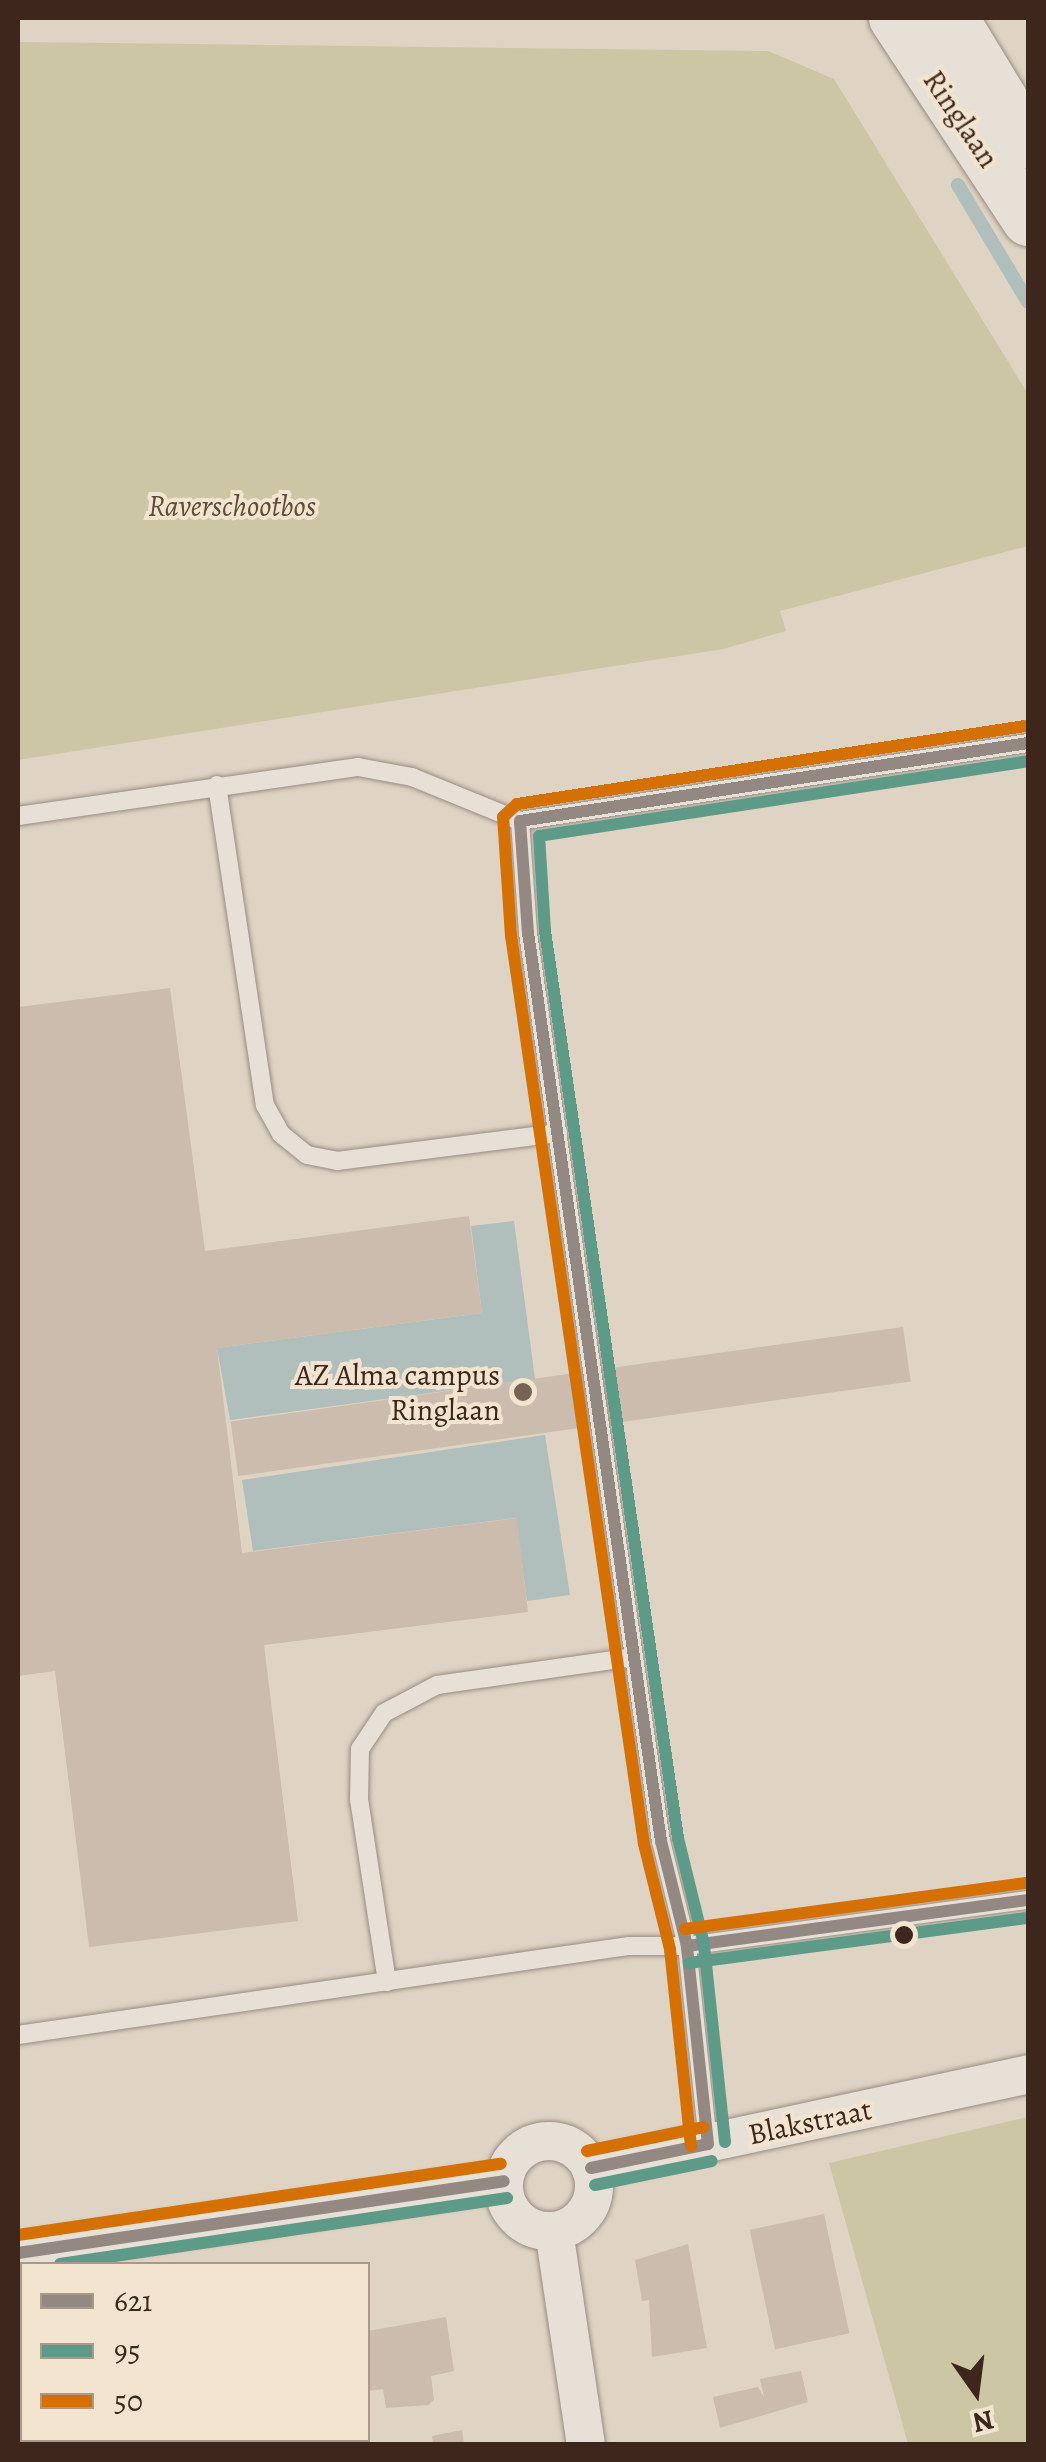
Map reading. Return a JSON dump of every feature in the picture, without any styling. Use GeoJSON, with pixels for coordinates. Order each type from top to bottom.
{"type":"FeatureCollection","features":[{"type":"Feature","properties":{"kind":"main road","name":"Ringlaan"},"geometry":{"type":"LineString","coordinates":[[896,18],[1028,220]]}},
{"type":"Feature","properties":{"kind":"main road","name":"Ringlaan"},"geometry":{"type":"LineString","coordinates":[[952,18],[1028,143]]}},
{"type":"Feature","properties":{"kind":"street","name":"Blakstraat"},"geometry":{"type":"LineString","coordinates":[[591,2168],[1028,2074]]}},
{"type":"Feature","properties":{"kind":"street"},"geometry":{"type":"LineString","coordinates":[[543,2142],[570,2146],[591,2168],[589,2208],[554,2231],[524,2224],[513,2213],[504,2180],[516,2156],[543,2142]]}},
{"type":"Feature","properties":{"kind":"street"},"geometry":{"type":"LineString","coordinates":[[18,2254],[504,2180]]}},
{"type":"Feature","properties":{"kind":"street"},"geometry":{"type":"LineString","coordinates":[[554,2231],[586,2444]]}},
{"type":"Feature","properties":{"kind":"lane"},"geometry":{"type":"LineString","coordinates":[[18,816],[358,767],[412,776],[520,821],[1028,743]]}},
{"type":"Feature","properties":{"kind":"lane"},"geometry":{"type":"LineString","coordinates":[[217,785],[266,1105],[281,1134],[308,1155],[337,1161],[558,1133]]}},
{"type":"Feature","properties":{"kind":"lane"},"geometry":{"type":"LineString","coordinates":[[520,821],[528,933],[633,1657],[662,1841],[687,1946],[708,2144]]}},
{"type":"Feature","properties":{"kind":"lane"},"geometry":{"type":"LineString","coordinates":[[387,1982],[359,1800],[360,1749],[384,1713],[436,1685],[633,1657]]}},
{"type":"Feature","properties":{"kind":"lane"},"geometry":{"type":"LineString","coordinates":[[18,2035],[628,1946],[687,1946],[1028,1900]]}},
{"type":"Feature","properties":{"kind":"green space","name":"Raverschootbos"},"geometry":{"type":"Polygon","coordinates":[[[18,42],[768,51],[834,79],[1028,394],[1028,546],[780,611],[786,631],[723,649],[18,760],[18,42]]]}},
{"type":"Feature","properties":{"kind":"green space"},"geometry":{"type":"Polygon","coordinates":[[[1028,2117],[1028,2444],[908,2444],[829,2163],[1028,2117]]]}},
{"type":"Feature","properties":{"kind":"shaded area"},"geometry":{"type":"Polygon","coordinates":[[[514,1221],[535,1379],[230,1420],[217,1348],[482,1313],[471,1226],[514,1221]]]}},
{"type":"Feature","properties":{"kind":"shaded area"},"geometry":{"type":"Polygon","coordinates":[[[545,1435],[570,1595],[527,1601],[516,1518],[253,1551],[242,1480],[545,1435]]]}},
{"type":"Feature","properties":{"kind":"building"},"geometry":{"type":"Polygon","coordinates":[[[170,988],[205,1251],[469,1216],[482,1313],[217,1348],[242,1553],[517,1518],[528,1612],[264,1645],[298,1921],[89,1947],[55,1671],[18,1676],[18,1007],[170,988]]]}},
{"type":"Feature","properties":{"kind":"building"},"geometry":{"type":"Polygon","coordinates":[[[903,1327],[911,1381],[238,1476],[231,1421],[903,1327]]]}},
{"type":"Feature","properties":{"kind":"building"},"geometry":{"type":"Polygon","coordinates":[[[824,2214],[849,2333],[775,2349],[750,2230],[824,2214]]]}},
{"type":"Feature","properties":{"kind":"building"},"geometry":{"type":"Polygon","coordinates":[[[688,2244],[707,2348],[652,2357],[649,2300],[642,2301],[635,2260],[688,2244]]]}},
{"type":"Feature","properties":{"kind":"building"},"geometry":{"type":"Polygon","coordinates":[[[446,2317],[454,2371],[431,2376],[434,2400],[428,2405],[386,2408],[383,2389],[370,2391],[370,2331],[446,2317]]]}},
{"type":"Feature","properties":{"kind":"building"},"geometry":{"type":"Polygon","coordinates":[[[801,2371],[808,2402],[720,2428],[713,2397],[758,2387],[764,2397],[760,2379],[801,2371]]]}},
{"type":"Feature","properties":{"kind":"building"},"geometry":{"type":"Polygon","coordinates":[[[462,2430],[464,2444],[433,2444],[432,2436],[462,2430]]]}},
{"type":"Feature","properties":{"kind":"waterway"},"geometry":{"type":"LineString","coordinates":[[958,185],[1028,302]]}},
{"type":"Feature","properties":{"kind":"transit line","name":"50"},"geometry":{"type":"LineString","coordinates":[[691,2146],[670,1949],[644,1844],[511,936],[503,817],[517,804],[1025,726]]}},
{"type":"Feature","properties":{"kind":"transit line","name":"621"},"geometry":{"type":"LineString","coordinates":[[708,2144],[687,1946],[661,1841],[528,933],[520,821],[1028,743]]}},
{"type":"Feature","properties":{"kind":"transit line","name":"95"},"geometry":{"type":"LineString","coordinates":[[725,2142],[704,1944],[678,1838],[545,931],[539,836],[1028,761]]}},
{"type":"Feature","properties":{"kind":"transit line","name":"50"},"geometry":{"type":"LineString","coordinates":[[685,1929],[1026,1883]]}},
{"type":"Feature","properties":{"kind":"transit line","name":"621"},"geometry":{"type":"LineString","coordinates":[[687,1946],[1028,1900]]}},
{"type":"Feature","properties":{"kind":"transit line","name":"95"},"geometry":{"type":"LineString","coordinates":[[689,1963],[1028,1918]]}},
{"type":"Feature","properties":{"kind":"transit line","name":"50"},"geometry":{"type":"LineString","coordinates":[[587,2151],[704,2127]]}},
{"type":"Feature","properties":{"kind":"transit line","name":"621"},"geometry":{"type":"LineString","coordinates":[[591,2168],[708,2144]]}},
{"type":"Feature","properties":{"kind":"transit line","name":"95"},"geometry":{"type":"LineString","coordinates":[[595,2185],[712,2161]]}},
{"type":"Feature","properties":{"kind":"transit line","name":"50"},"geometry":{"type":"LineString","coordinates":[[18,2235],[501,2164]]}},
{"type":"Feature","properties":{"kind":"transit line","name":"621"},"geometry":{"type":"LineString","coordinates":[[18,2253],[504,2181]]}},
{"type":"Feature","properties":{"kind":"transit line","name":"95"},"geometry":{"type":"LineString","coordinates":[[74,2262],[507,2198]]}},
{"type":"Feature","properties":{"kind":"place","name":"AZ Alma campus Ringlaan"},"geometry":{"type":"Point","coordinates":[523,1392]}}]}
